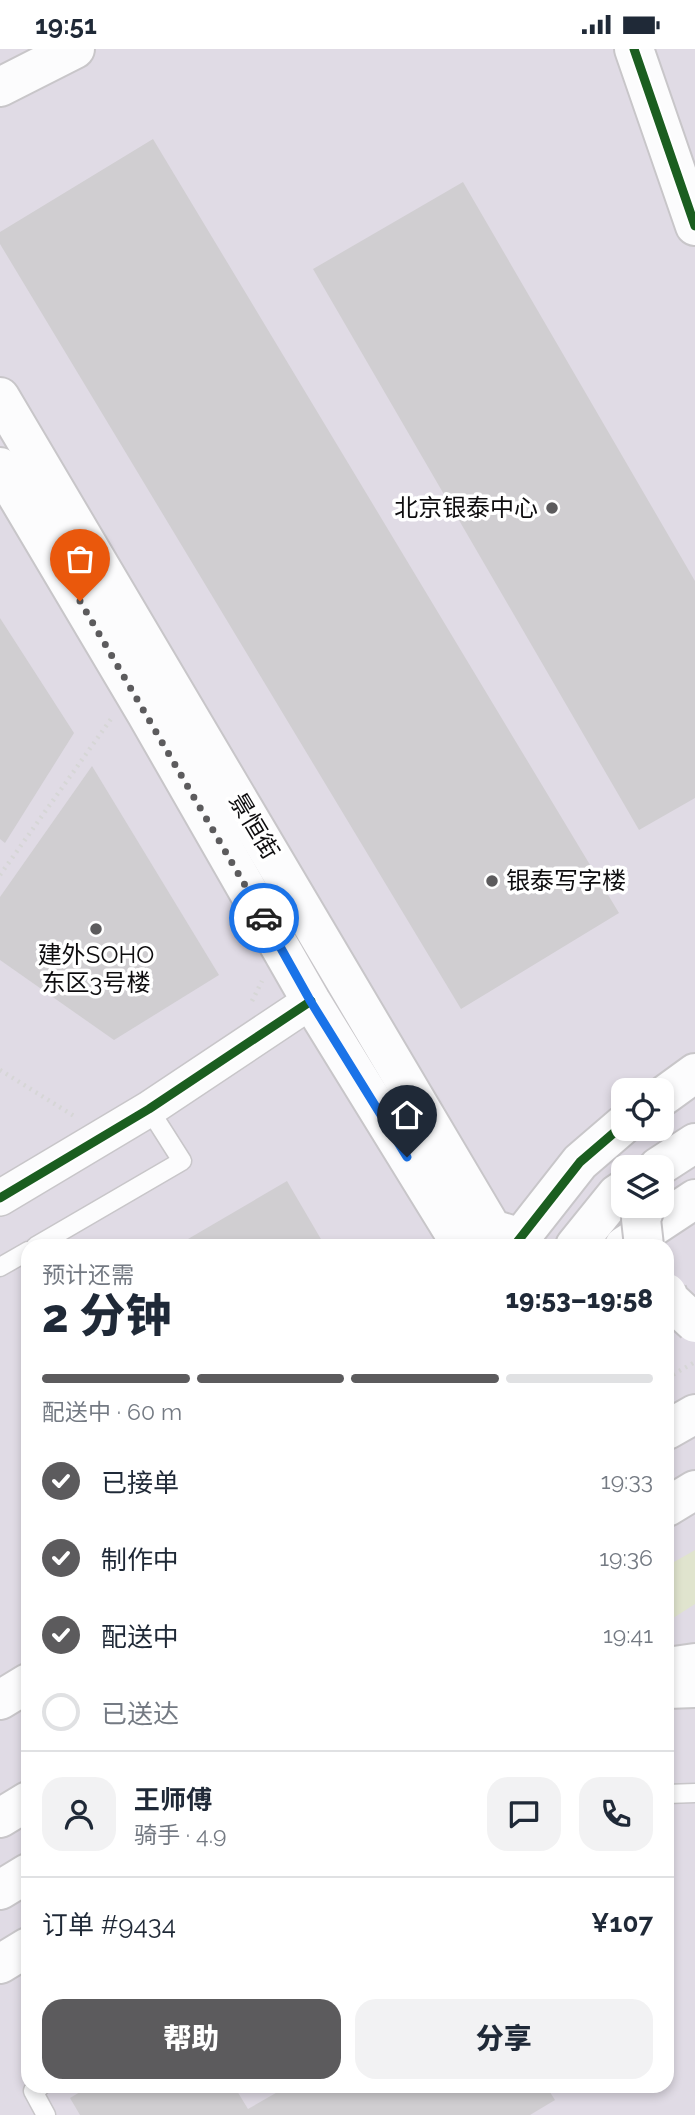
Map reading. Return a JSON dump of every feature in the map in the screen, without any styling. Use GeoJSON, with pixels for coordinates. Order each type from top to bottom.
{"type":"FeatureCollection","features":[{"type":"Feature","properties":{"kind":"main road"},"geometry":{"type":"LineString","coordinates":[[0,87],[75,49]]}},
{"type":"Feature","properties":{"kind":"main road"},"geometry":{"type":"LineString","coordinates":[[634,49],[695,226]]}},
{"type":"Feature","properties":{"kind":"main road","name":"景恒街"},"geometry":{"type":"LineString","coordinates":[[0,397],[492,1229],[512,1239]]}},
{"type":"Feature","properties":{"kind":"main road","name":"景恒街"},"geometry":{"type":"LineString","coordinates":[[0,467],[146,713],[311,1002],[458,1239]]}},
{"type":"Feature","properties":{"kind":"main road"},"geometry":{"type":"LineString","coordinates":[[674,1088],[695,1073]]}},
{"type":"Feature","properties":{"kind":"main road"},"geometry":{"type":"LineString","coordinates":[[520,1239],[580,1163],[611,1136]]}},
{"type":"Feature","properties":{"kind":"main road"},"geometry":{"type":"LineString","coordinates":[[635,1239],[695,1199]]}},
{"type":"Feature","properties":{"kind":"main road"},"geometry":{"type":"LineString","coordinates":[[581,1239],[611,1201]]}},
{"type":"Feature","properties":{"kind":"main road"},"geometry":{"type":"LineString","coordinates":[[641,1218],[643,1239]]}},
{"type":"Feature","properties":{"kind":"main road"},"geometry":{"type":"LineString","coordinates":[[674,1304],[695,1323]]}},
{"type":"Feature","properties":{"kind":"main road"},"geometry":{"type":"LineString","coordinates":[[674,1426],[695,1413]]}},
{"type":"Feature","properties":{"kind":"main road"},"geometry":{"type":"LineString","coordinates":[[674,1503],[695,1490]]}},
{"type":"Feature","properties":{"kind":"main road"},"geometry":{"type":"LineString","coordinates":[[674,1658],[695,1644]]}},
{"type":"Feature","properties":{"kind":"main road"},"geometry":{"type":"LineString","coordinates":[[674,1666],[695,1663]]}},
{"type":"Feature","properties":{"kind":"main road"},"geometry":{"type":"LineString","coordinates":[[0,1700],[21,1687]]}},
{"type":"Feature","properties":{"kind":"main road"},"geometry":{"type":"LineString","coordinates":[[674,1689],[695,1688]]}},
{"type":"Feature","properties":{"kind":"main road"},"geometry":{"type":"LineString","coordinates":[[0,1818],[21,1805]]}},
{"type":"Feature","properties":{"kind":"main road"},"geometry":{"type":"LineString","coordinates":[[0,1890],[21,1877]]}},
{"type":"Feature","properties":{"kind":"main road"},"geometry":{"type":"LineString","coordinates":[[0,1964],[21,1951]]}},
{"type":"Feature","properties":{"kind":"street"},"geometry":{"type":"LineString","coordinates":[[0,1198],[149,1109],[311,1002]]}},
{"type":"Feature","properties":{"kind":"lane"},"geometry":{"type":"LineString","coordinates":[[48,1239],[182,1161],[149,1109]]}},
{"type":"Feature","properties":{"kind":"lane"},"geometry":{"type":"LineString","coordinates":[[0,1267],[21,1255]]}},
{"type":"Feature","properties":{"kind":"lane"},"geometry":{"type":"LineString","coordinates":[[674,1794],[695,1793]]}},
{"type":"Feature","properties":{"kind":"lane"},"geometry":{"type":"LineString","coordinates":[[34,2093],[46,2115]]}},
{"type":"Feature","properties":{"kind":"path"},"geometry":{"type":"LineString","coordinates":[[0,875],[114,715],[121,727]]}},
{"type":"Feature","properties":{"kind":"path"},"geometry":{"type":"LineString","coordinates":[[252,1003],[267,970]]}},
{"type":"Feature","properties":{"kind":"path"},"geometry":{"type":"LineString","coordinates":[[0,1070],[77,1118],[66,1125]]}},
{"type":"Feature","properties":{"kind":"path"},"geometry":{"type":"LineString","coordinates":[[674,1374],[695,1362]]}},
{"type":"Feature","properties":{"kind":"shaded area"},"geometry":{"type":"Polygon","coordinates":[[[0,49],[695,49],[695,2115],[0,2115],[0,49]]]}},
{"type":"Feature","properties":{"kind":"green space"},"geometry":{"type":"Polygon","coordinates":[[[695,1550],[695,1604],[674,1618],[674,1562],[695,1550]]]}},
{"type":"Feature","properties":{"kind":"building"},"geometry":{"type":"Polygon","coordinates":[[[153,139],[619,913],[461,1009],[0,244],[0,232],[153,139]]]}},
{"type":"Feature","properties":{"kind":"building","name":"北京银泰中心"},"geometry":{"type":"Polygon","coordinates":[[[463,182],[695,581],[695,798],[639,830],[313,269],[463,182]]]}},
{"type":"Feature","properties":{"kind":"building"},"geometry":{"type":"Polygon","coordinates":[[[0,618],[74,733],[5,843],[0,839],[0,618]]]}},
{"type":"Feature","properties":{"kind":"building","name":"建外SOHO 东区3号楼"},"geometry":{"type":"Polygon","coordinates":[[[92,766],[219,975],[114,1040],[0,960],[0,897],[92,766]]]}},
{"type":"Feature","properties":{"kind":"building"},"geometry":{"type":"Polygon","coordinates":[[[287,1181],[321,1239],[188,1239],[287,1181]]]}},
{"type":"Feature","properties":{"kind":"building"},"geometry":{"type":"Polygon","coordinates":[[[78,2093],[238,2093],[248,2109],[276,2093],[550,2093],[555,2100],[530,2115],[80,2115],[70,2098],[78,2093]]]}},
{"type":"Feature","properties":{"kind":"cycle path"},"geometry":{"type":"LineString","coordinates":[[634,49],[695,226]]}},
{"type":"Feature","properties":{"kind":"cycle path"},"geometry":{"type":"LineString","coordinates":[[0,1198],[149,1109],[311,1001]]}},
{"type":"Feature","properties":{"kind":"cycle path"},"geometry":{"type":"LineString","coordinates":[[520,1239],[580,1162],[611,1135]]}},
{"type":"Feature","properties":{"kind":"way so far"},"geometry":{"type":"LineString","coordinates":[[80,601],[264,918]]}},
{"type":"Feature","properties":{"kind":"place","name":"北京银泰中心"},"geometry":{"type":"Point","coordinates":[552,508]}},
{"type":"Feature","properties":{"kind":"place","name":"银泰写字楼"},"geometry":{"type":"Point","coordinates":[492,881]}},
{"type":"Feature","properties":{"kind":"place","name":"建外SOHO 东区3号楼"},"geometry":{"type":"Point","coordinates":[96,929]}},
{"type":"Feature","properties":{"kind":"route"},"geometry":{"type":"LineString","coordinates":[[264,918],[311,1002],[407,1157]]}}]}
